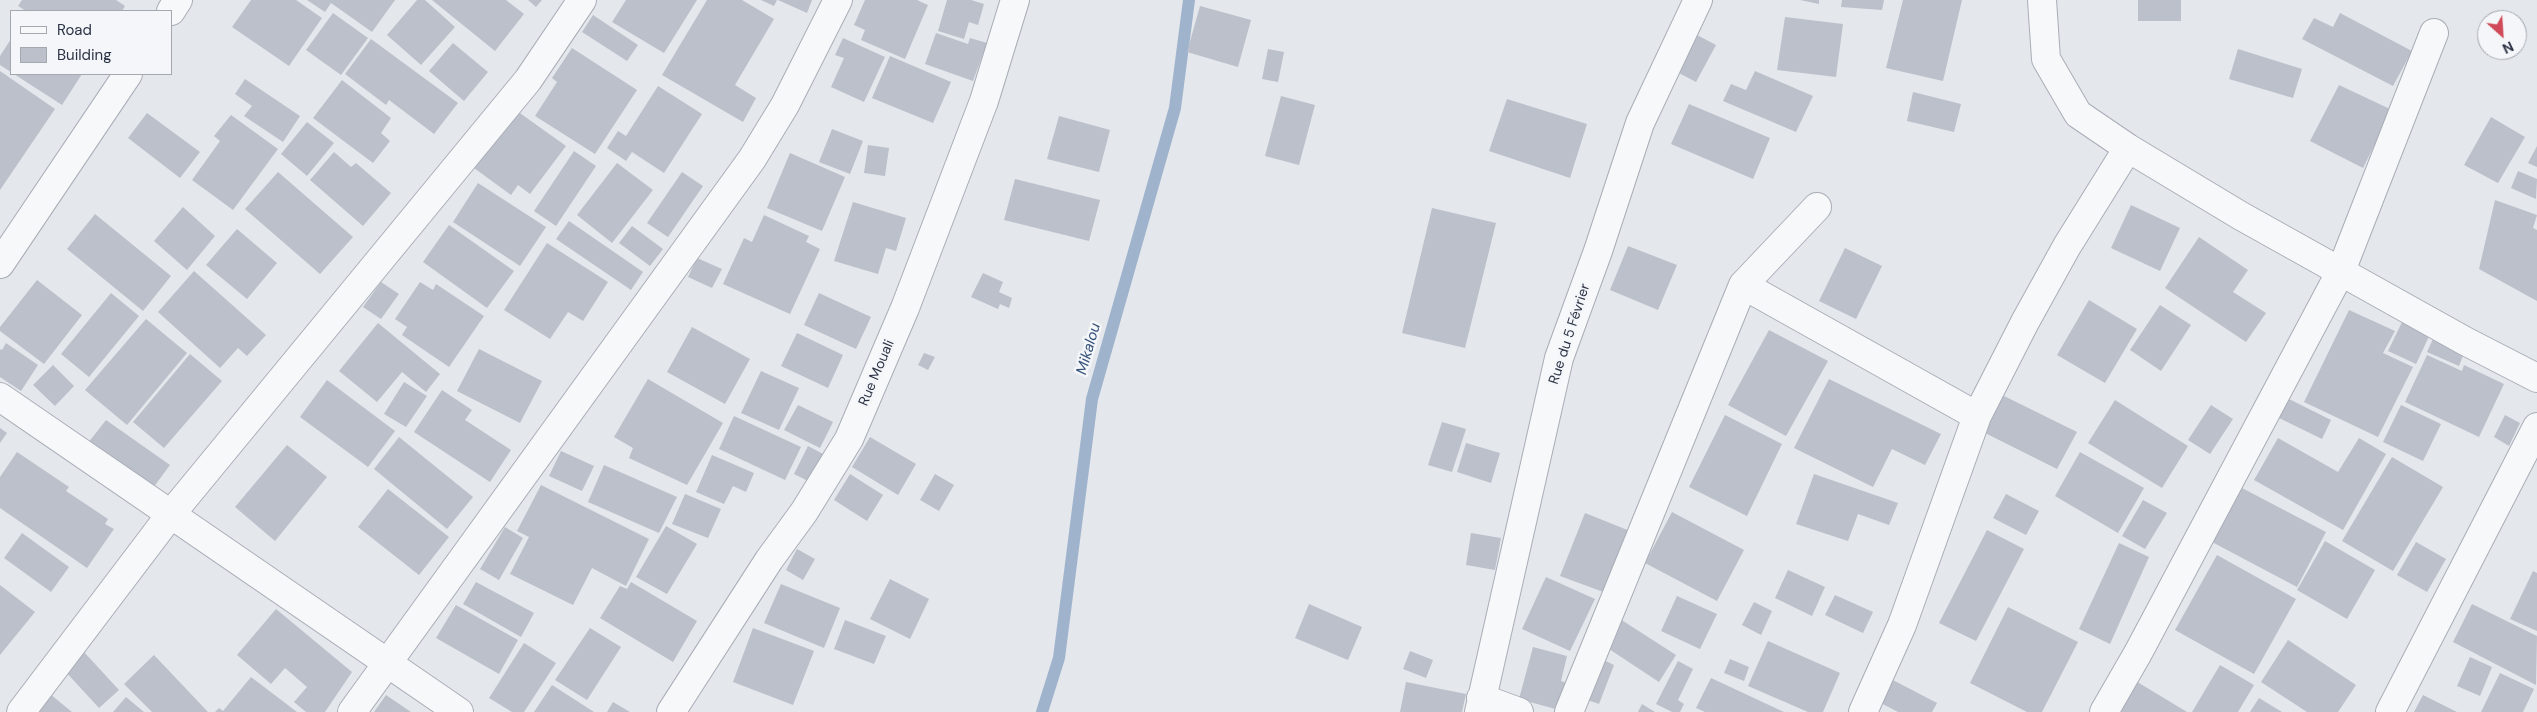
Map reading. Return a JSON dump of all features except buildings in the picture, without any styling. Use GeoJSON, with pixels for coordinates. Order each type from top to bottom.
{"type":"FeatureCollection","features":[{"type":"Feature","properties":{"kind":"street"},"geometry":{"type":"LineString","coordinates":[[21,712],[171,514],[514,99],[582,0]]}},
{"type":"Feature","properties":{"kind":"street"},"geometry":{"type":"LineString","coordinates":[[352,712],[752,159],[785,105],[838,0]]}},
{"type":"Feature","properties":{"kind":"street","name":"Rue Mouali"},"geometry":{"type":"LineString","coordinates":[[671,712],[769,560],[804,512],[849,439],[905,308],[980,110],[1015,0]]}},
{"type":"Feature","properties":{"kind":"street","name":"Rue du 5 Février"},"geometry":{"type":"LineString","coordinates":[[1480,705],[1559,358],[1598,251],[1640,123],[1698,0]]}},
{"type":"Feature","properties":{"kind":"street"},"geometry":{"type":"LineString","coordinates":[[2042,0],[2046,59],[2078,114],[2128,148],[2241,216],[2341,270],[2464,342],[2537,378]]}},
{"type":"Feature","properties":{"kind":"street"},"geometry":{"type":"LineString","coordinates":[[2104,712],[2143,645],[2341,270],[2434,33]]}},
{"type":"Feature","properties":{"kind":"street"},"geometry":{"type":"LineString","coordinates":[[0,264],[127,75]]}},
{"type":"Feature","properties":{"kind":"street"},"geometry":{"type":"LineString","coordinates":[[1863,712],[1902,625],[1977,416],[2025,322],[2067,246],[2128,148]]}},
{"type":"Feature","properties":{"kind":"street"},"geometry":{"type":"LineString","coordinates":[[1569,712],[1743,285],[1817,207]]}},
{"type":"Feature","properties":{"kind":"street"},"geometry":{"type":"LineString","coordinates":[[1743,285],[1977,416]]}},
{"type":"Feature","properties":{"kind":"street"},"geometry":{"type":"LineString","coordinates":[[0,396],[459,712]]}},
{"type":"Feature","properties":{"kind":"street"},"geometry":{"type":"LineString","coordinates":[[2390,712],[2537,427]]}},
{"type":"Feature","properties":{"kind":"street"},"geometry":{"type":"LineString","coordinates":[[1480,705],[1519,712]]}},
{"type":"Feature","properties":{"kind":"waterway","name":"Mikalou"},"geometry":{"type":"LineString","coordinates":[[1042,712],[1059,658],[1092,399],[1175,108],[1189,0]]}}]}
